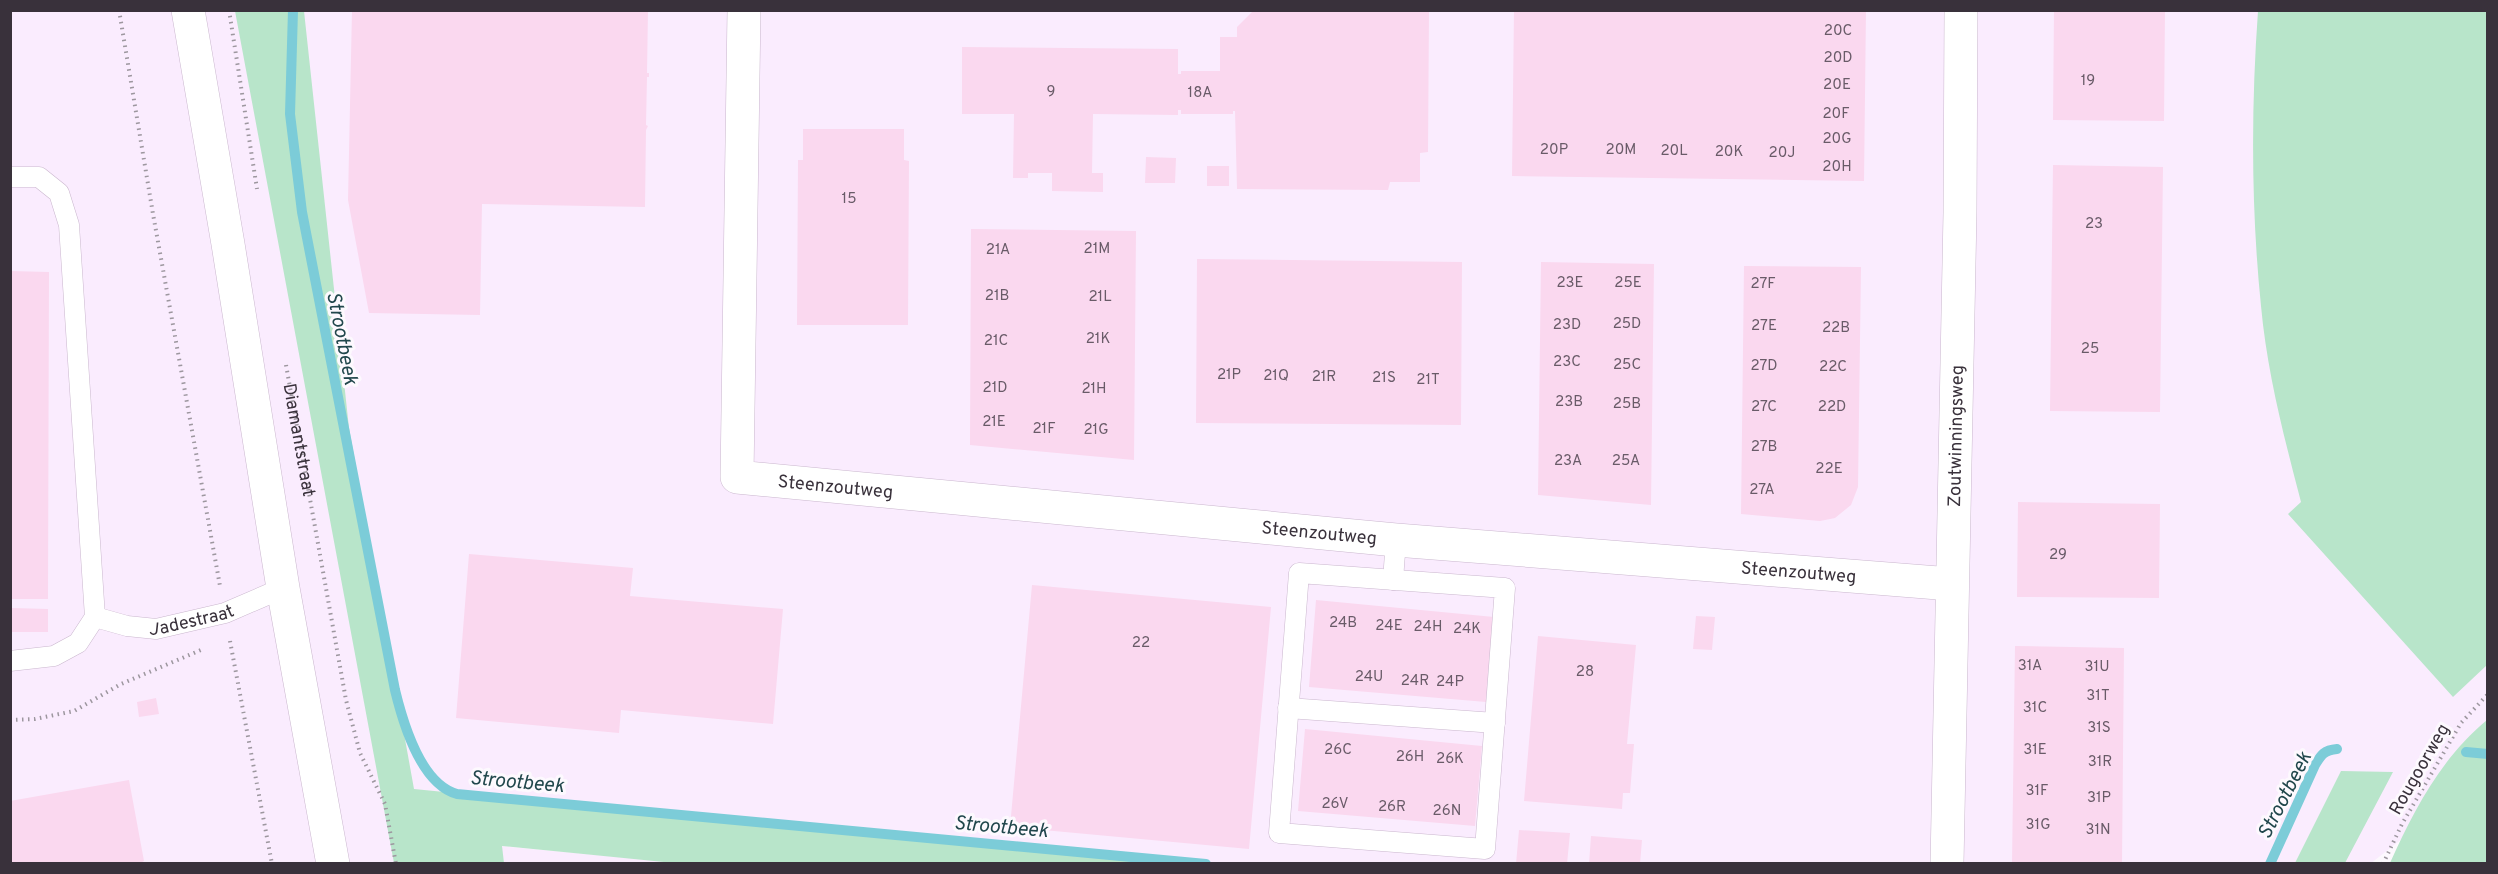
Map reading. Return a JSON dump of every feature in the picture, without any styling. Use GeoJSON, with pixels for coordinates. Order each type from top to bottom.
{"type":"FeatureCollection","features":[{"type":"Feature","properties":{"kind":"street","name":"Diamantstraat"},"geometry":{"type":"LineString","coordinates":[[188,10],[283,588],[333,864]]}},
{"type":"Feature","properties":{"kind":"street","name":"Steenzoutweg"},"geometry":{"type":"LineString","coordinates":[[744,10],[737,477],[1396,540],[1951,584]]}},
{"type":"Feature","properties":{"kind":"street","name":"Zoutwinningsweg"},"geometry":{"type":"LineString","coordinates":[[1947,864],[1960,213],[1960,10]]}},
{"type":"Feature","properties":{"kind":"lane"},"geometry":{"type":"LineString","coordinates":[[10,177],[39,177],[59,194],[69,225],[95,617],[78,643],[54,656],[10,661]]}},
{"type":"Feature","properties":{"kind":"lane","name":"Steenzoutweg"},"geometry":{"type":"LineString","coordinates":[[1393,580],[1396,540]]}},
{"type":"Feature","properties":{"kind":"lane"},"geometry":{"type":"LineString","coordinates":[[1299,573],[1393,580],[1505,588],[1485,849],[1279,833],[1299,573]]}},
{"type":"Feature","properties":{"kind":"lane","name":"Jadestraat"},"geometry":{"type":"LineString","coordinates":[[95,617],[128,626],[156,629],[225,613],[283,588]]}},
{"type":"Feature","properties":{"kind":"lane"},"geometry":{"type":"LineString","coordinates":[[1288,708],[1495,723]]}},
{"type":"Feature","properties":{"kind":"path"},"geometry":{"type":"LineString","coordinates":[[119,10],[153,214],[272,864]]}},
{"type":"Feature","properties":{"kind":"path"},"geometry":{"type":"LineString","coordinates":[[229,10],[258,196]]}},
{"type":"Feature","properties":{"kind":"path","name":"Diamantstraat"},"geometry":{"type":"LineString","coordinates":[[284,353],[346,699],[360,753],[385,804],[396,864]]}},
{"type":"Feature","properties":{"kind":"path"},"geometry":{"type":"LineString","coordinates":[[220,643],[230,640]]}},
{"type":"Feature","properties":{"kind":"path"},"geometry":{"type":"LineString","coordinates":[[10,720],[35,719],[74,711],[121,684],[211,646]]}},
{"type":"Feature","properties":{"kind":"path","name":"Rougoorweg"},"geometry":{"type":"LineString","coordinates":[[2383,864],[2402,824],[2461,723],[2487,694]]}},
{"type":"Feature","properties":{"kind":"shaded area"},"geometry":{"type":"Polygon","coordinates":[[[10,11],[2487,11],[2487,772],[2370,864],[1164,864],[414,790],[427,863],[11,863],[10,11]]]}},
{"type":"Feature","properties":{"kind":"shaded area"},"geometry":{"type":"Polygon","coordinates":[[[501,846],[684,863],[504,863],[501,846]]]}},
{"type":"Feature","properties":{"kind":"green space"},"geometry":{"type":"Polygon","coordinates":[[[235,11],[304,11],[349,428],[414,789],[1164,863],[684,864],[502,846],[504,863],[394,863],[235,11]]]}},
{"type":"Feature","properties":{"kind":"green space"},"geometry":{"type":"Polygon","coordinates":[[[2258,11],[2487,11],[2487,665],[2453,697],[2288,514],[2301,502],[2282,429],[2267,355],[2255,232],[2253,121],[2258,11]]]}},
{"type":"Feature","properties":{"kind":"green space"},"geometry":{"type":"Polygon","coordinates":[[[2487,720],[2487,863],[2390,863],[2419,804],[2442,768],[2487,720]]]}},
{"type":"Feature","properties":{"kind":"green space"},"geometry":{"type":"Polygon","coordinates":[[[2341,771],[2393,772],[2345,863],[2295,863],[2341,771]]]}},
{"type":"Feature","properties":{"kind":"building"},"geometry":{"type":"Polygon","coordinates":[[[352,10],[648,10],[647,73],[649,77],[647,77],[645,207],[482,204],[480,315],[369,313],[348,200],[352,10]]]}},
{"type":"Feature","properties":{"kind":"building"},"geometry":{"type":"Polygon","coordinates":[[[1254,10],[1429,10],[1428,152],[1420,153],[1420,182],[1390,182],[1388,190],[1237,189],[1235,111],[1233,114],[1181,114],[1181,110],[1178,110],[1178,115],[1093,114],[1092,173],[1103,173],[1103,192],[1052,191],[1052,173],[1028,173],[1028,178],[1013,178],[1014,114],[962,114],[962,47],[1178,49],[1178,74],[1181,74],[1181,71],[1220,71],[1220,37],[1237,37],[1237,27],[1254,10]]]}},
{"type":"Feature","properties":{"kind":"building"},"geometry":{"type":"Polygon","coordinates":[[[1514,10],[1866,10],[1864,181],[1512,176],[1514,10]]]}},
{"type":"Feature","properties":{"kind":"building"},"geometry":{"type":"Polygon","coordinates":[[[2054,10],[2165,10],[2164,121],[2053,120],[2054,10]]]}},
{"type":"Feature","properties":{"kind":"building"},"geometry":{"type":"Polygon","coordinates":[[[803,129],[904,129],[904,160],[909,161],[908,325],[797,325],[798,160],[803,160],[803,129]]]}},
{"type":"Feature","properties":{"kind":"building"},"geometry":{"type":"Polygon","coordinates":[[[1146,157],[1176,158],[1175,183],[1145,183],[1146,157]]]}},
{"type":"Feature","properties":{"kind":"building"},"geometry":{"type":"Polygon","coordinates":[[[2053,165],[2163,167],[2160,412],[2050,411],[2053,165]]]}},
{"type":"Feature","properties":{"kind":"building"},"geometry":{"type":"Polygon","coordinates":[[[1207,166],[1229,166],[1229,186],[1207,186],[1207,166]]]}},
{"type":"Feature","properties":{"kind":"building"},"geometry":{"type":"Polygon","coordinates":[[[971,229],[1136,231],[1134,460],[970,445],[971,229]]]}},
{"type":"Feature","properties":{"kind":"building"},"geometry":{"type":"Polygon","coordinates":[[[1197,259],[1462,262],[1461,425],[1196,423],[1197,259]]]}},
{"type":"Feature","properties":{"kind":"building"},"geometry":{"type":"Polygon","coordinates":[[[1541,262],[1654,264],[1651,505],[1538,495],[1541,262]]]}},
{"type":"Feature","properties":{"kind":"building"},"geometry":{"type":"Polygon","coordinates":[[[1744,266],[1861,267],[1858,487],[1851,505],[1835,518],[1820,521],[1741,514],[1744,266]]]}},
{"type":"Feature","properties":{"kind":"building"},"geometry":{"type":"Polygon","coordinates":[[[10,271],[49,272],[48,599],[10,599],[10,271]]]}},
{"type":"Feature","properties":{"kind":"building"},"geometry":{"type":"Polygon","coordinates":[[[2018,502],[2160,504],[2159,598],[2017,597],[2018,502]]]}},
{"type":"Feature","properties":{"kind":"building"},"geometry":{"type":"Polygon","coordinates":[[[469,554],[633,568],[630,596],[783,609],[773,724],[621,710],[619,733],[456,718],[469,554]]]}},
{"type":"Feature","properties":{"kind":"building"},"geometry":{"type":"Polygon","coordinates":[[[1032,585],[1271,607],[1249,849],[1010,827],[1032,585]]]}},
{"type":"Feature","properties":{"kind":"building"},"geometry":{"type":"Polygon","coordinates":[[[1316,600],[1494,617],[1486,702],[1309,687],[1316,600]]]}},
{"type":"Feature","properties":{"kind":"building"},"geometry":{"type":"Polygon","coordinates":[[[12,608],[48,609],[48,632],[12,632],[12,608]]]}},
{"type":"Feature","properties":{"kind":"building"},"geometry":{"type":"Polygon","coordinates":[[[1696,616],[1715,617],[1712,650],[1693,649],[1696,616]]]}},
{"type":"Feature","properties":{"kind":"building"},"geometry":{"type":"Polygon","coordinates":[[[1538,636],[1636,645],[1627,744],[1634,744],[1630,793],[1623,793],[1622,809],[1524,801],[1538,636]]]}},
{"type":"Feature","properties":{"kind":"building"},"geometry":{"type":"Polygon","coordinates":[[[2015,646],[2124,648],[2122,864],[2012,864],[2015,646]]]}},
{"type":"Feature","properties":{"kind":"building"},"geometry":{"type":"Polygon","coordinates":[[[156,698],[159,714],[139,717],[137,702],[156,698]]]}},
{"type":"Feature","properties":{"kind":"building"},"geometry":{"type":"Polygon","coordinates":[[[1305,729],[1482,746],[1475,826],[1298,811],[1305,729]]]}},
{"type":"Feature","properties":{"kind":"building"},"geometry":{"type":"Polygon","coordinates":[[[129,780],[144,861],[138,864],[10,864],[10,801],[129,780]]]}},
{"type":"Feature","properties":{"kind":"building"},"geometry":{"type":"Polygon","coordinates":[[[1519,830],[1570,833],[1567,864],[1516,864],[1519,830]]]}},
{"type":"Feature","properties":{"kind":"building"},"geometry":{"type":"Polygon","coordinates":[[[1591,836],[1642,840],[1640,864],[1589,864],[1591,836]]]}},
{"type":"Feature","properties":{"kind":"waterway","name":"Strootbeek"},"geometry":{"type":"LineString","coordinates":[[293,10],[290,114],[302,212],[395,690],[409,735],[433,778],[444,788],[457,794],[1206,864]]}},
{"type":"Feature","properties":{"kind":"waterway","name":"Strootbeek"},"geometry":{"type":"LineString","coordinates":[[2270,864],[2319,758],[2337,749]]}},
{"type":"Feature","properties":{"kind":"waterway","name":"Strootbeek"},"geometry":{"type":"LineString","coordinates":[[2466,752],[2488,754]]}}]}
